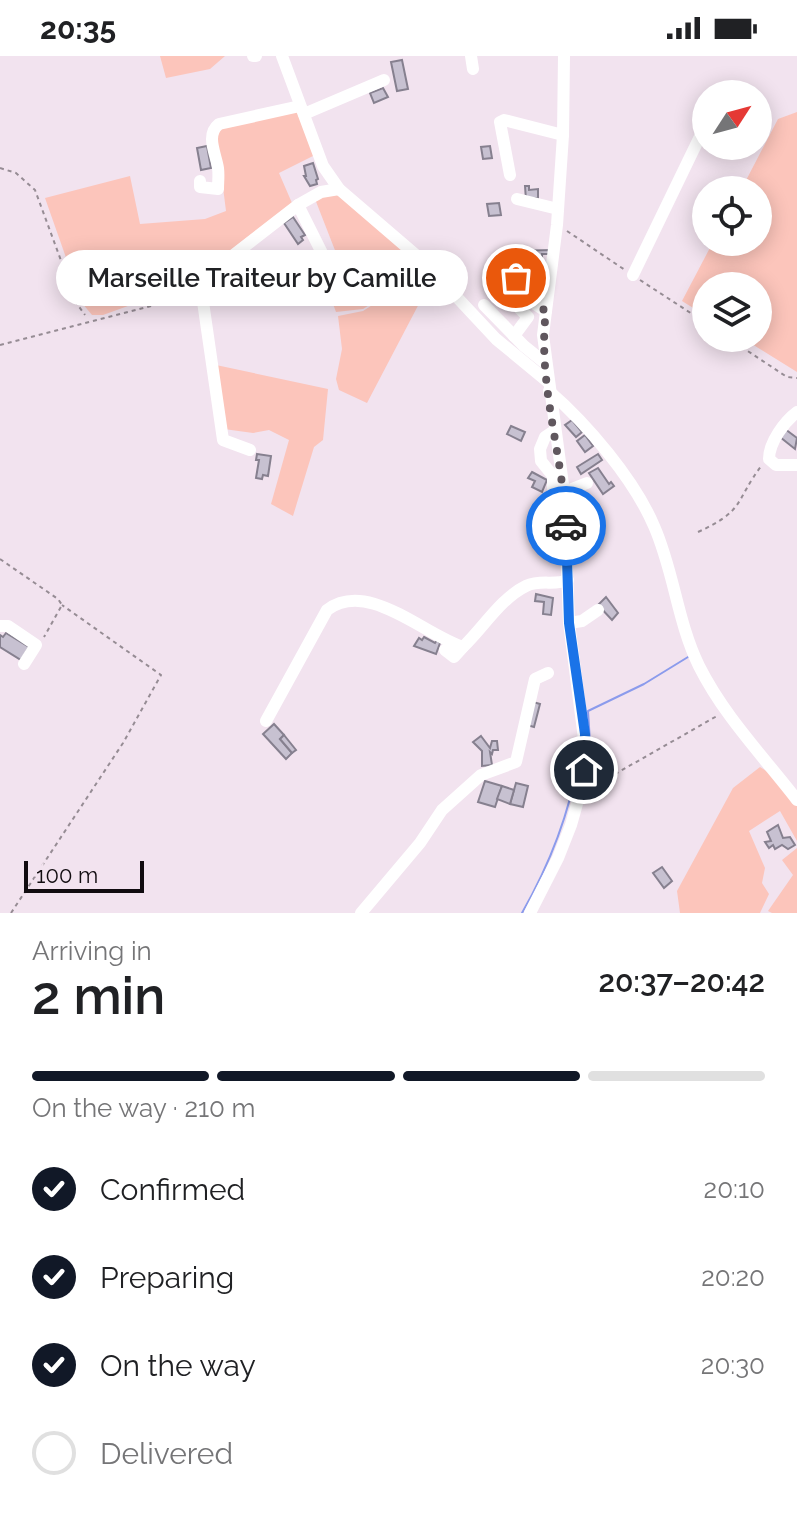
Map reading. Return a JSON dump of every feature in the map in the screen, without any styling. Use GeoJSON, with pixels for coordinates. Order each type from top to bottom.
{"type":"FeatureCollection","features":[{"type":"Feature","properties":{"kind":"street"},"geometry":{"type":"LineString","coordinates":[[282,56],[323,166],[339,189],[424,262],[496,339],[548,386],[604,451],[640,500],[664,554],[686,637],[698,663],[725,711],[797,800]]}},
{"type":"Feature","properties":{"kind":"street"},"geometry":{"type":"LineString","coordinates":[[530,913],[558,858],[582,786],[586,754],[569,623],[568,580],[543,335],[558,209],[564,56]]}},
{"type":"Feature","properties":{"kind":"street"},"geometry":{"type":"LineString","coordinates":[[200,181],[200,187],[218,189],[212,135],[214,128],[227,122],[302,110],[384,80]]}},
{"type":"Feature","properties":{"kind":"street"},"geometry":{"type":"LineString","coordinates":[[510,175],[500,122],[504,120],[563,135]]}},
{"type":"Feature","properties":{"kind":"street"},"geometry":{"type":"LineString","coordinates":[[633,275],[692,153]]}},
{"type":"Feature","properties":{"kind":"street"},"geometry":{"type":"LineString","coordinates":[[250,450],[223,440],[200,281],[298,205],[321,192],[339,189]]}},
{"type":"Feature","properties":{"kind":"street"},"geometry":{"type":"LineString","coordinates":[[517,199],[558,209]]}},
{"type":"Feature","properties":{"kind":"street"},"geometry":{"type":"LineString","coordinates":[[298,205],[326,261],[318,265]]}},
{"type":"Feature","properties":{"kind":"street"},"geometry":{"type":"LineString","coordinates":[[523,268],[516,278],[517,285],[534,304],[546,311]]}},
{"type":"Feature","properties":{"kind":"street"},"geometry":{"type":"LineString","coordinates":[[505,294],[528,317],[514,336]]}},
{"type":"Feature","properties":{"kind":"street"},"geometry":{"type":"LineString","coordinates":[[484,305],[545,363]]}},
{"type":"Feature","properties":{"kind":"street"},"geometry":{"type":"LineString","coordinates":[[797,412],[768,452],[769,459],[776,465],[797,465]]}},
{"type":"Feature","properties":{"kind":"street"},"geometry":{"type":"LineString","coordinates":[[558,494],[587,483]]}},
{"type":"Feature","properties":{"kind":"street"},"geometry":{"type":"LineString","coordinates":[[445,650],[454,657],[522,588],[568,580]]}},
{"type":"Feature","properties":{"kind":"street"},"geometry":{"type":"LineString","coordinates":[[266,721],[327,610],[333,605],[371,602],[463,647]]}},
{"type":"Feature","properties":{"kind":"street"},"geometry":{"type":"LineString","coordinates":[[569,623],[582,621],[598,610]]}},
{"type":"Feature","properties":{"kind":"street"},"geometry":{"type":"LineString","coordinates":[[0,626],[8,626],[36,645],[24,664]]}},
{"type":"Feature","properties":{"kind":"street"},"geometry":{"type":"LineString","coordinates":[[361,913],[420,843],[442,810],[481,775],[516,762],[535,679],[548,673]]}},
{"type":"Feature","properties":{"kind":"path"},"geometry":{"type":"LineString","coordinates":[[0,168],[16,173],[35,190],[77,304],[85,315]]}},
{"type":"Feature","properties":{"kind":"path"},"geometry":{"type":"LineString","coordinates":[[0,345],[159,304],[200,281]]}},
{"type":"Feature","properties":{"kind":"path"},"geometry":{"type":"LineString","coordinates":[[749,352],[787,377],[797,378]]}},
{"type":"Feature","properties":{"kind":"path"},"geometry":{"type":"LineString","coordinates":[[698,532],[729,516],[741,503],[760,467],[769,459]]}},
{"type":"Feature","properties":{"kind":"path"},"geometry":{"type":"LineString","coordinates":[[0,559],[161,675],[123,743],[11,913]]}},
{"type":"Feature","properties":{"kind":"path"},"geometry":{"type":"LineString","coordinates":[[36,645],[62,605]]}},
{"type":"Feature","properties":{"kind":"path"},"geometry":{"type":"LineString","coordinates":[[594,786],[725,711]]}},
{"type":"Feature","properties":{"kind":"shaded area"},"geometry":{"type":"Polygon","coordinates":[[[160,56],[225,56],[210,69],[166,78],[160,56]]]}},
{"type":"Feature","properties":{"kind":"shaded area"},"geometry":{"type":"Polygon","coordinates":[[[298,110],[315,155],[279,173],[292,203],[205,270],[175,289],[103,315],[92,315],[82,303],[45,198],[130,176],[140,224],[205,219],[226,211],[216,132],[230,125],[298,110]]]}},
{"type":"Feature","properties":{"kind":"shaded area"},"geometry":{"type":"Polygon","coordinates":[[[797,112],[797,372],[765,352],[772,352],[772,272],[697,272],[706,256],[772,256],[772,176],[748,176],[757,160],[772,160],[772,131],[778,119],[797,112]]]}},
{"type":"Feature","properties":{"kind":"shaded area"},"geometry":{"type":"Polygon","coordinates":[[[339,192],[426,269],[363,309],[336,312],[320,269],[338,258],[315,199],[339,192]]]}},
{"type":"Feature","properties":{"kind":"shaded area"},"geometry":{"type":"Polygon","coordinates":[[[427,270],[433,277],[367,403],[339,390],[336,379],[342,349],[338,316],[363,311],[427,270]]]}},
{"type":"Feature","properties":{"kind":"shaded area"},"geometry":{"type":"Polygon","coordinates":[[[692,282],[692,307],[682,301],[692,282]]]}},
{"type":"Feature","properties":{"kind":"shaded area"},"geometry":{"type":"Polygon","coordinates":[[[216,365],[328,389],[323,440],[314,447],[293,516],[271,504],[289,440],[269,430],[253,433],[224,429],[216,365]]]}},
{"type":"Feature","properties":{"kind":"shaded area"},"geometry":{"type":"Polygon","coordinates":[[[760,767],[774,776],[797,805],[797,841],[780,811],[749,831],[765,868],[762,883],[769,894],[760,913],[680,913],[677,891],[733,788],[760,767]]]}},
{"type":"Feature","properties":{"kind":"shaded area"},"geometry":{"type":"Polygon","coordinates":[[[797,848],[797,913],[772,913],[768,911],[793,875],[782,860],[797,848]]]}},
{"type":"Feature","properties":{"kind":"building"},"geometry":{"type":"Polygon","coordinates":[[[402,60],[408,89],[397,91],[391,62],[402,60]]]}},
{"type":"Feature","properties":{"kind":"building"},"geometry":{"type":"Polygon","coordinates":[[[383,88],[388,97],[374,103],[370,93],[383,88]]]}},
{"type":"Feature","properties":{"kind":"building"},"geometry":{"type":"Polygon","coordinates":[[[207,146],[211,168],[201,170],[197,148],[207,146]]]}},
{"type":"Feature","properties":{"kind":"building"},"geometry":{"type":"Polygon","coordinates":[[[490,146],[492,158],[483,159],[481,147],[490,146]]]}},
{"type":"Feature","properties":{"kind":"building"},"geometry":{"type":"Polygon","coordinates":[[[313,163],[318,179],[317,184],[310,186],[304,176],[304,166],[313,163]]]}},
{"type":"Feature","properties":{"kind":"building"},"geometry":{"type":"Polygon","coordinates":[[[525,186],[529,186],[529,190],[538,189],[538,198],[526,200],[525,186]]]}},
{"type":"Feature","properties":{"kind":"building"},"geometry":{"type":"Polygon","coordinates":[[[499,203],[501,215],[489,216],[487,204],[499,203]]]}},
{"type":"Feature","properties":{"kind":"building"},"geometry":{"type":"Polygon","coordinates":[[[293,217],[305,235],[298,244],[284,223],[293,217]]]}},
{"type":"Feature","properties":{"kind":"building"},"geometry":{"type":"Polygon","coordinates":[[[550,250],[549,254],[542,254],[542,264],[532,263],[532,257],[515,258],[515,251],[550,250]]]}},
{"type":"Feature","properties":{"kind":"building"},"geometry":{"type":"Polygon","coordinates":[[[499,253],[510,262],[509,272],[498,267],[491,275],[485,268],[499,253]]]}},
{"type":"Feature","properties":{"kind":"building"},"geometry":{"type":"Polygon","coordinates":[[[572,420],[582,432],[576,437],[565,425],[572,420]]]}},
{"type":"Feature","properties":{"kind":"building"},"geometry":{"type":"Polygon","coordinates":[[[511,426],[525,432],[521,441],[507,434],[511,426]]]}},
{"type":"Feature","properties":{"kind":"building"},"geometry":{"type":"Polygon","coordinates":[[[785,429],[797,438],[795,449],[780,437],[785,429]]]}},
{"type":"Feature","properties":{"kind":"building"},"geometry":{"type":"Polygon","coordinates":[[[585,435],[593,446],[585,452],[577,441],[585,435]]]}},
{"type":"Feature","properties":{"kind":"building"},"geometry":{"type":"Polygon","coordinates":[[[257,454],[271,456],[268,476],[263,475],[262,479],[256,478],[257,454]]]}},
{"type":"Feature","properties":{"kind":"building"},"geometry":{"type":"Polygon","coordinates":[[[598,454],[602,460],[581,474],[577,467],[598,454]]]}},
{"type":"Feature","properties":{"kind":"building"},"geometry":{"type":"Polygon","coordinates":[[[598,468],[609,484],[611,482],[614,486],[603,494],[589,473],[598,468]]]}},
{"type":"Feature","properties":{"kind":"building"},"geometry":{"type":"Polygon","coordinates":[[[532,472],[547,480],[542,492],[532,487],[535,481],[528,478],[532,472]]]}},
{"type":"Feature","properties":{"kind":"building"},"geometry":{"type":"Polygon","coordinates":[[[536,594],[553,598],[551,615],[543,614],[544,602],[535,601],[536,594]]]}},
{"type":"Feature","properties":{"kind":"building"},"geometry":{"type":"Polygon","coordinates":[[[606,597],[618,613],[612,620],[598,605],[606,597]]]}},
{"type":"Feature","properties":{"kind":"building"},"geometry":{"type":"Polygon","coordinates":[[[6,633],[29,647],[21,660],[0,647],[0,635],[3,637],[6,633]]]}},
{"type":"Feature","properties":{"kind":"building"},"geometry":{"type":"Polygon","coordinates":[[[424,637],[440,643],[436,654],[414,646],[419,638],[422,640],[424,637]]]}},
{"type":"Feature","properties":{"kind":"building"},"geometry":{"type":"Polygon","coordinates":[[[533,702],[540,704],[534,727],[527,725],[533,702]]]}},
{"type":"Feature","properties":{"kind":"building"},"geometry":{"type":"Polygon","coordinates":[[[274,724],[284,735],[280,739],[292,753],[286,759],[263,734],[274,724]]]}},
{"type":"Feature","properties":{"kind":"building"},"geometry":{"type":"Polygon","coordinates":[[[284,735],[296,750],[292,753],[280,739],[284,735]]]}},
{"type":"Feature","properties":{"kind":"building"},"geometry":{"type":"Polygon","coordinates":[[[481,736],[490,748],[492,741],[497,741],[498,750],[493,750],[492,754],[490,752],[492,765],[482,766],[482,751],[473,742],[481,736]]]}},
{"type":"Feature","properties":{"kind":"building"},"geometry":{"type":"Polygon","coordinates":[[[485,781],[502,786],[495,807],[478,802],[485,781]]]}},
{"type":"Feature","properties":{"kind":"building"},"geometry":{"type":"Polygon","coordinates":[[[516,783],[528,786],[523,807],[510,804],[516,783]]]}},
{"type":"Feature","properties":{"kind":"building"},"geometry":{"type":"Polygon","coordinates":[[[502,786],[514,790],[510,804],[497,799],[502,786]]]}},
{"type":"Feature","properties":{"kind":"building"},"geometry":{"type":"Polygon","coordinates":[[[778,825],[783,838],[790,837],[795,845],[788,849],[782,845],[769,848],[765,842],[771,841],[767,832],[778,825]]]}},
{"type":"Feature","properties":{"kind":"building"},"geometry":{"type":"Polygon","coordinates":[[[662,867],[672,881],[664,888],[653,873],[662,867]]]}},
{"type":"Feature","properties":{"kind":"waterway"},"geometry":{"type":"LineString","coordinates":[[590,742],[588,711],[644,684],[688,657]]}},
{"type":"Feature","properties":{"kind":"waterway"},"geometry":{"type":"LineString","coordinates":[[522,913],[559,834],[572,792],[580,749]]}},
{"type":"Feature","properties":{"kind":"way so far"},"geometry":{"type":"LineString","coordinates":[[516,278],[519,288],[534,304],[546,311],[543,335],[545,363],[566,526]]}},
{"type":"Feature","properties":{"kind":"place","name":"Marseille Traiteur by Camille"},"geometry":{"type":"Point","coordinates":[516,278]}},
{"type":"Feature","properties":{"kind":"route"},"geometry":{"type":"LineString","coordinates":[[566,526],[569,623],[585,734],[584,770]]}}]}
